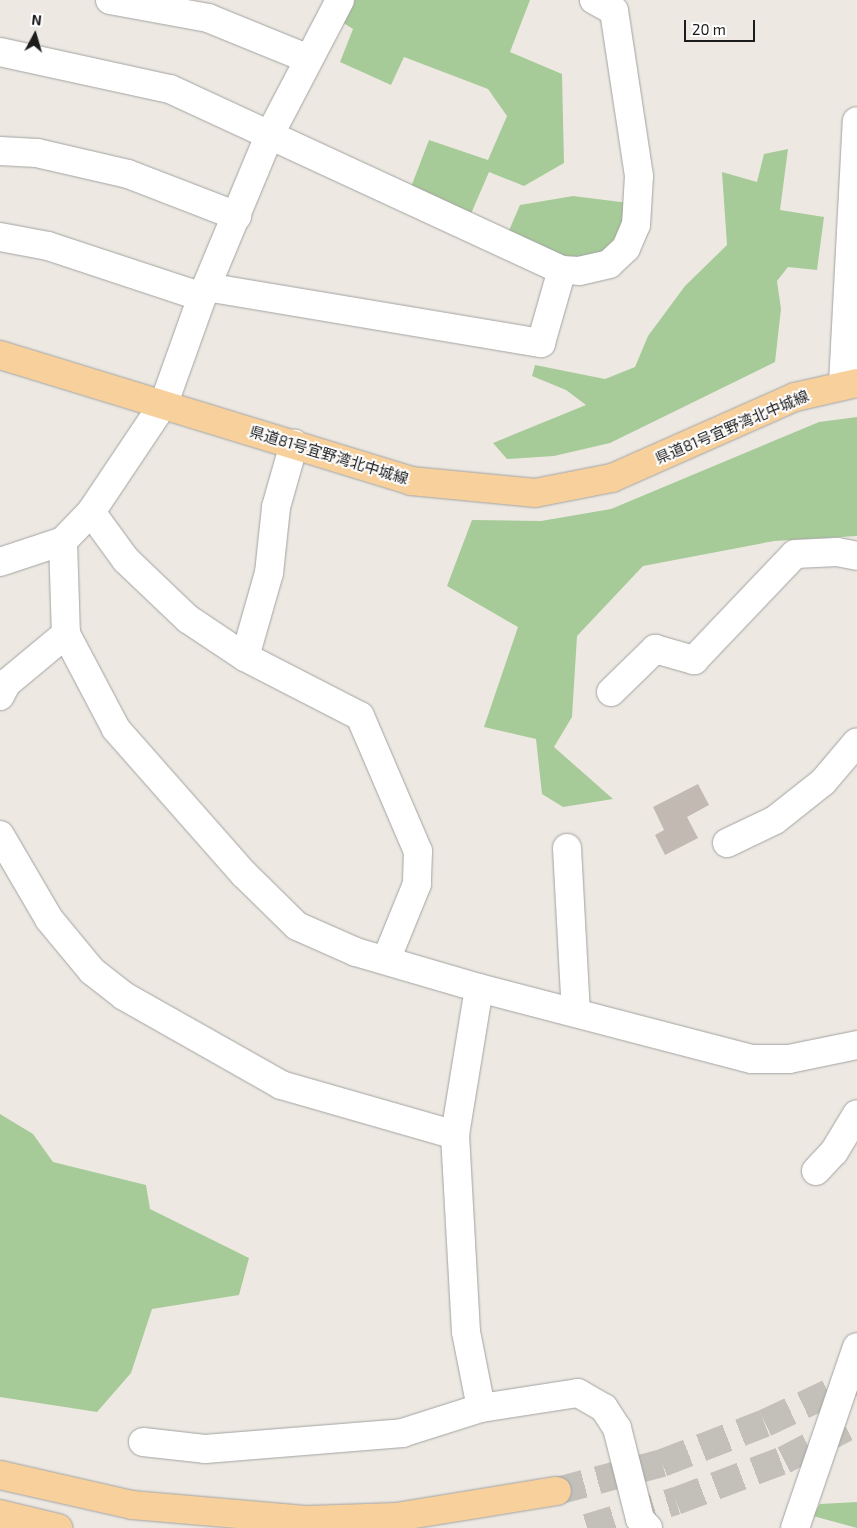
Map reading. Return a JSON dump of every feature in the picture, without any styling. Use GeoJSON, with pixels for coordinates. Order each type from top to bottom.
{"type":"FeatureCollection","features":[{"type":"Feature","properties":{"kind":"main road","name":"県道81号宜野湾北中城線"},"geometry":{"type":"LineString","coordinates":[[0,355],[164,403],[411,481],[536,493],[612,478],[787,401],[850,384]]}},
{"type":"Feature","properties":{"kind":"main road"},"geometry":{"type":"LineString","coordinates":[[0,1475],[132,1504],[308,1520],[396,1517],[557,1491]]}},
{"type":"Feature","properties":{"kind":"main road"},"geometry":{"type":"LineString","coordinates":[[0,1514],[58,1528]]}},
{"type":"Feature","properties":{"kind":"street"},"geometry":{"type":"LineString","coordinates":[[110,0],[208,18],[306,58]]}},
{"type":"Feature","properties":{"kind":"street"},"geometry":{"type":"LineString","coordinates":[[0,562],[63,541],[91,512],[164,403],[204,292],[270,134],[306,58],[340,0]]}},
{"type":"Feature","properties":{"kind":"street"},"geometry":{"type":"LineString","coordinates":[[0,52],[170,88],[562,270],[609,264],[626,248],[636,225],[639,176],[614,10],[594,0]]}},
{"type":"Feature","properties":{"kind":"street"},"geometry":{"type":"LineString","coordinates":[[850,384],[857,121]]}},
{"type":"Feature","properties":{"kind":"street"},"geometry":{"type":"LineString","coordinates":[[0,151],[37,153],[128,174],[237,216]]}},
{"type":"Feature","properties":{"kind":"street"},"geometry":{"type":"LineString","coordinates":[[0,237],[48,246],[204,292],[523,344],[541,344],[562,270]]}},
{"type":"Feature","properties":{"kind":"street"},"geometry":{"type":"LineString","coordinates":[[245,657],[269,573],[276,507],[294,444]]}},
{"type":"Feature","properties":{"kind":"street"},"geometry":{"type":"LineString","coordinates":[[91,512],[126,560],[188,619],[245,657],[360,716],[418,851],[417,884],[386,960]]}},
{"type":"Feature","properties":{"kind":"street"},"geometry":{"type":"LineString","coordinates":[[63,541],[66,634],[116,729],[244,874],[298,926],[386,960],[479,988],[752,1059],[789,1059],[857,1046]]}},
{"type":"Feature","properties":{"kind":"street"},"geometry":{"type":"LineString","coordinates":[[611,692],[655,649],[694,660],[795,554],[837,552],[857,556]]}},
{"type":"Feature","properties":{"kind":"street"},"geometry":{"type":"LineString","coordinates":[[0,696],[7,683],[66,634]]}},
{"type":"Feature","properties":{"kind":"street"},"geometry":{"type":"LineString","coordinates":[[727,843],[775,820],[824,782],[857,742]]}},
{"type":"Feature","properties":{"kind":"street"},"geometry":{"type":"LineString","coordinates":[[0,835],[49,919],[92,971],[124,996],[281,1085],[455,1135]]}},
{"type":"Feature","properties":{"kind":"street"},"geometry":{"type":"LineString","coordinates":[[567,848],[576,1013]]}},
{"type":"Feature","properties":{"kind":"street"},"geometry":{"type":"LineString","coordinates":[[479,988],[455,1135],[466,1332],[481,1408]]}},
{"type":"Feature","properties":{"kind":"street"},"geometry":{"type":"LineString","coordinates":[[816,1171],[834,1152],[857,1114]]}},
{"type":"Feature","properties":{"kind":"street"},"geometry":{"type":"LineString","coordinates":[[795,1528],[857,1347]]}},
{"type":"Feature","properties":{"kind":"street"},"geometry":{"type":"LineString","coordinates":[[143,1442],[205,1449],[402,1433],[481,1408],[578,1393],[604,1408],[617,1428],[640,1519],[648,1528]]}},
{"type":"Feature","properties":{"kind":"green space"},"geometry":{"type":"Polygon","coordinates":[[[354,0],[530,0],[510,52],[562,74],[564,163],[524,186],[489,172],[470,216],[411,187],[429,140],[488,160],[507,116],[488,89],[404,57],[391,85],[340,62],[353,29],[342,22],[354,0]]]}},
{"type":"Feature","properties":{"kind":"green space"},"geometry":{"type":"Polygon","coordinates":[[[788,149],[780,210],[824,217],[817,270],[788,267],[777,281],[781,309],[775,362],[610,443],[554,456],[507,459],[493,443],[586,405],[566,390],[532,376],[535,365],[605,379],[635,367],[648,336],[685,286],[727,245],[722,172],[757,182],[764,154],[788,149]]]}},
{"type":"Feature","properties":{"kind":"green space"},"geometry":{"type":"Polygon","coordinates":[[[573,196],[629,203],[609,258],[571,264],[507,235],[520,205],[573,196]]]}},
{"type":"Feature","properties":{"kind":"green space"},"geometry":{"type":"Polygon","coordinates":[[[857,417],[857,536],[774,541],[643,566],[577,636],[572,717],[554,747],[613,799],[563,807],[542,794],[536,739],[484,727],[518,627],[447,586],[472,520],[541,521],[611,509],[819,422],[857,417]]]}},
{"type":"Feature","properties":{"kind":"green space"},"geometry":{"type":"Polygon","coordinates":[[[0,1114],[33,1134],[53,1162],[146,1185],[150,1209],[249,1258],[239,1295],[152,1309],[131,1373],[97,1412],[0,1397],[0,1114]]]}},
{"type":"Feature","properties":{"kind":"green space"},"geometry":{"type":"Polygon","coordinates":[[[857,1502],[857,1528],[813,1516],[820,1504],[857,1502]]]}},
{"type":"Feature","properties":{"kind":"building"},"geometry":{"type":"Polygon","coordinates":[[[698,784],[709,805],[687,817],[698,838],[665,855],[655,835],[664,830],[653,807],[698,784]]]}},
{"type":"Feature","properties":{"kind":"tunnel"},"geometry":{"type":"LineString","coordinates":[[557,1491],[662,1463],[765,1423],[857,1380]]}},
{"type":"Feature","properties":{"kind":"tunnel"},"geometry":{"type":"LineString","coordinates":[[587,1528],[676,1501],[784,1460],[857,1422]]}}]}
